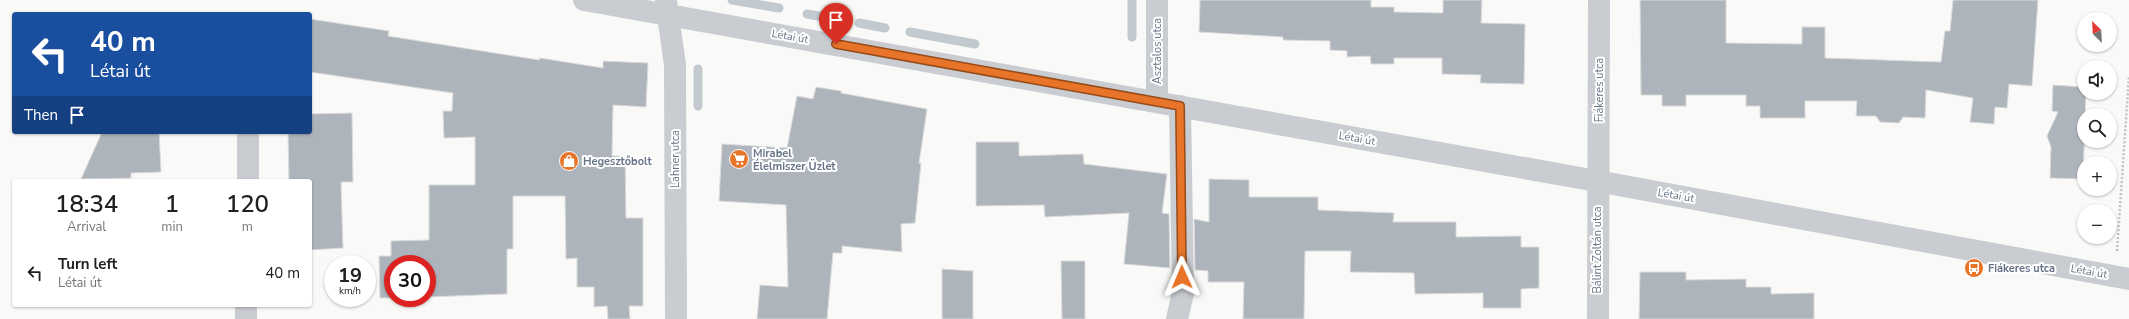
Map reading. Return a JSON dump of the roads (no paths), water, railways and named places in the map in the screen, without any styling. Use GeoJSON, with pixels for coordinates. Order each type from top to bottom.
{"type":"FeatureCollection","features":[{"type":"Feature","properties":{"kind":"street","name":"Létai út"},"geometry":{"type":"LineString","coordinates":[[584,0],[667,7],[1157,102],[1597,181],[2122,278]]}},
{"type":"Feature","properties":{"kind":"street","name":"Asztalos utca"},"geometry":{"type":"LineString","coordinates":[[1157,102],[1158,0]]}},
{"type":"Feature","properties":{"kind":"street","name":"Fiákeres utca"},"geometry":{"type":"LineString","coordinates":[[1597,181],[1599,0]]}},
{"type":"Feature","properties":{"kind":"street","name":"Lahner utca"},"geometry":{"type":"LineString","coordinates":[[667,7],[675,65],[676,319]]}},
{"type":"Feature","properties":{"kind":"street"},"geometry":{"type":"LineString","coordinates":[[1178,319],[1182,293],[1180,106]]}},
{"type":"Feature","properties":{"kind":"street"},"geometry":{"type":"LineString","coordinates":[[248,136],[248,179]]}},
{"type":"Feature","properties":{"kind":"street","name":"Bálint Zoltán utca"},"geometry":{"type":"LineString","coordinates":[[1597,181],[1598,319]]}},
{"type":"Feature","properties":{"kind":"street"},"geometry":{"type":"LineString","coordinates":[[246,307],[246,319]]}},
{"type":"Feature","properties":{"kind":"waterway"},"geometry":{"type":"LineString","coordinates":[[732,0],[779,8]]}},
{"type":"Feature","properties":{"kind":"waterway"},"geometry":{"type":"LineString","coordinates":[[1132,0],[1132,37]]}},
{"type":"Feature","properties":{"kind":"waterway"},"geometry":{"type":"LineString","coordinates":[[807,14],[835,19]]}},
{"type":"Feature","properties":{"kind":"waterway"},"geometry":{"type":"LineString","coordinates":[[859,23],[885,28]]}},
{"type":"Feature","properties":{"kind":"waterway"},"geometry":{"type":"LineString","coordinates":[[910,32],[975,44]]}},
{"type":"Feature","properties":{"kind":"waterway"},"geometry":{"type":"LineString","coordinates":[[698,69],[698,106]]}},
{"type":"Feature","properties":{"kind":"place","name":"Mirabel Élelmiszer Üzlet"},"geometry":{"type":"Point","coordinates":[739,159]}},
{"type":"Feature","properties":{"kind":"place","name":"Hegesztőbolt"},"geometry":{"type":"Point","coordinates":[569,161]}},
{"type":"Feature","properties":{"kind":"place","name":"Fiákeres utca"},"geometry":{"type":"Point","coordinates":[1974,268]}}]}
